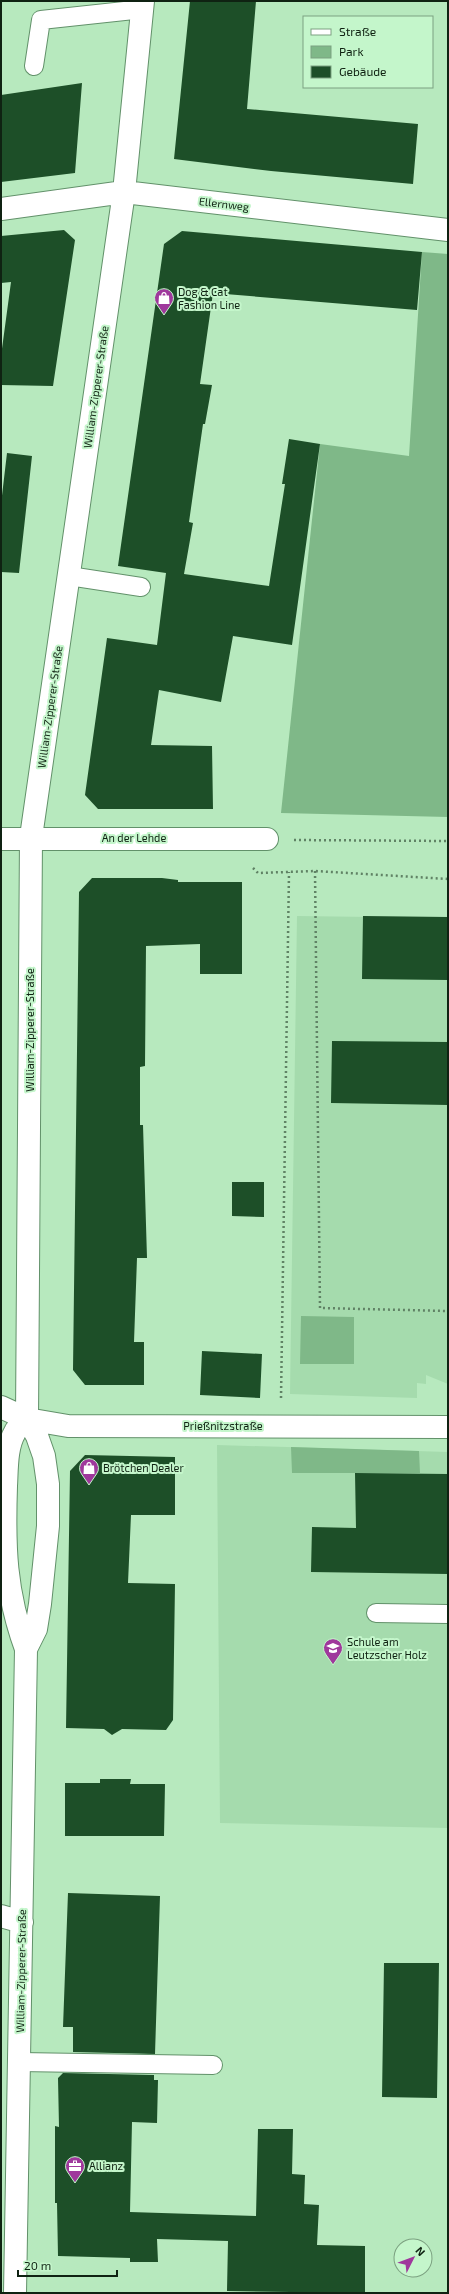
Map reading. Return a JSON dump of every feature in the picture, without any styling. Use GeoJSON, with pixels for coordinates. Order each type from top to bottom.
{"type":"FeatureCollection","features":[{"type":"Feature","properties":{"kind":"street","name":"William-Zipperer-Straße"},"geometry":{"type":"LineString","coordinates":[[26,1649],[36,1629],[48,1526],[48,1484],[44,1456],[38,1436],[27,1419],[31,837],[124,192],[143,5]]}},
{"type":"Feature","properties":{"kind":"street","name":"Ellernweg"},"geometry":{"type":"LineString","coordinates":[[1,209],[124,192],[448,230]]}},
{"type":"Feature","properties":{"kind":"street","name":"An der Lehde"},"geometry":{"type":"LineString","coordinates":[[1,839],[31,837],[267,839]]}},
{"type":"Feature","properties":{"kind":"street","name":"Prießnitzstraße"},"geometry":{"type":"LineString","coordinates":[[1,1407],[27,1419],[68,1426],[448,1428]]}},
{"type":"Feature","properties":{"kind":"street","name":"William-Zipperer-Straße"},"geometry":{"type":"LineString","coordinates":[[15,2293],[26,1649],[16,1623],[6,1573],[5,1525],[7,1460],[14,1433],[27,1419]]}},
{"type":"Feature","properties":{"kind":"street"},"geometry":{"type":"LineString","coordinates":[[1,1916],[22,1922]]}},
{"type":"Feature","properties":{"kind":"lane"},"geometry":{"type":"LineString","coordinates":[[34,66],[41,20],[143,5]]}},
{"type":"Feature","properties":{"kind":"lane"},"geometry":{"type":"LineString","coordinates":[[69,576],[142,586]]}},
{"type":"Feature","properties":{"kind":"lane"},"geometry":{"type":"LineString","coordinates":[[376,1613],[448,1614]]}},
{"type":"Feature","properties":{"kind":"lane"},"geometry":{"type":"LineString","coordinates":[[19,2062],[213,2065]]}},
{"type":"Feature","properties":{"kind":"path"},"geometry":{"type":"LineString","coordinates":[[222,839],[258,873],[315,871],[448,879]]}},
{"type":"Feature","properties":{"kind":"path"},"geometry":{"type":"LineString","coordinates":[[267,839],[448,841]]}},
{"type":"Feature","properties":{"kind":"path"},"geometry":{"type":"LineString","coordinates":[[315,871],[320,1308],[448,1311]]}},
{"type":"Feature","properties":{"kind":"path"},"geometry":{"type":"LineString","coordinates":[[281,1426],[289,872]]}},
{"type":"Feature","properties":{"kind":"shaded area"},"geometry":{"type":"Polygon","coordinates":[[[297,916],[448,918],[448,1384],[426,1375],[426,1384],[417,1383],[417,1398],[290,1394],[297,916]]]}},
{"type":"Feature","properties":{"kind":"shaded area","name":"Schule am Leutzscher Holz"},"geometry":{"type":"Polygon","coordinates":[[[217,1445],[448,1452],[448,1828],[220,1823],[217,1445]]]}},
{"type":"Feature","properties":{"kind":"green space"},"geometry":{"type":"Polygon","coordinates":[[[422,252],[448,254],[448,817],[281,813],[320,444],[409,456],[422,252]]]}},
{"type":"Feature","properties":{"kind":"green space"},"geometry":{"type":"Polygon","coordinates":[[[301,1316],[354,1317],[354,1364],[300,1364],[301,1316]]]}},
{"type":"Feature","properties":{"kind":"green space"},"geometry":{"type":"Polygon","coordinates":[[[291,1447],[419,1451],[420,1473],[292,1473],[291,1447]]]}},
{"type":"Feature","properties":{"kind":"building"},"geometry":{"type":"Polygon","coordinates":[[[190,1],[256,1],[247,109],[418,124],[413,184],[271,171],[174,159],[190,1]]]}},
{"type":"Feature","properties":{"kind":"building"},"geometry":{"type":"Polygon","coordinates":[[[82,83],[75,173],[1,182],[1,95],[82,83]]]}},
{"type":"Feature","properties":{"kind":"building"},"geometry":{"type":"Polygon","coordinates":[[[64,230],[75,240],[53,386],[1,385],[1,356],[11,282],[1,283],[1,236],[64,230]]]}},
{"type":"Feature","properties":{"kind":"building"},"geometry":{"type":"Polygon","coordinates":[[[182,231],[422,252],[417,310],[213,293],[200,384],[212,385],[205,424],[203,424],[189,522],[193,523],[184,574],[269,586],[285,484],[282,484],[289,439],[320,444],[292,645],[233,636],[221,702],[159,690],[151,745],[212,746],[213,809],[98,809],[85,795],[107,638],[157,645],[166,573],[118,566],[164,244],[182,231]]]}},
{"type":"Feature","properties":{"kind":"building"},"geometry":{"type":"Polygon","coordinates":[[[7,453],[32,456],[19,573],[1,572],[1,504],[7,453]]]}},
{"type":"Feature","properties":{"kind":"building"},"geometry":{"type":"Polygon","coordinates":[[[92,878],[162,878],[178,880],[178,882],[242,882],[242,974],[200,974],[200,944],[146,946],[145,1066],[140,1067],[140,1125],[143,1125],[147,1258],[137,1258],[134,1342],[144,1342],[144,1385],[85,1385],[73,1370],[79,892],[92,878]]]}},
{"type":"Feature","properties":{"kind":"building"},"geometry":{"type":"Polygon","coordinates":[[[363,916],[448,917],[448,980],[362,979],[363,916]]]}},
{"type":"Feature","properties":{"kind":"building"},"geometry":{"type":"Polygon","coordinates":[[[332,1041],[448,1042],[448,1105],[331,1103],[332,1041]]]}},
{"type":"Feature","properties":{"kind":"building"},"geometry":{"type":"Polygon","coordinates":[[[232,1182],[264,1182],[264,1217],[232,1216],[232,1182]]]}},
{"type":"Feature","properties":{"kind":"building"},"geometry":{"type":"Polygon","coordinates":[[[202,1351],[262,1354],[260,1398],[200,1395],[202,1351]]]}},
{"type":"Feature","properties":{"kind":"building"},"geometry":{"type":"Polygon","coordinates":[[[85,1455],[175,1457],[175,1515],[131,1515],[128,1583],[175,1584],[173,1720],[166,1730],[122,1729],[112,1735],[104,1729],[66,1728],[70,1471],[85,1455]]]}},
{"type":"Feature","properties":{"kind":"building"},"geometry":{"type":"Polygon","coordinates":[[[355,1473],[448,1474],[448,1574],[311,1572],[312,1527],[356,1528],[355,1473]]]}},
{"type":"Feature","properties":{"kind":"building"},"geometry":{"type":"Polygon","coordinates":[[[100,1779],[131,1779],[130,1784],[165,1784],[164,1836],[65,1836],[65,1783],[100,1783],[100,1779]]]}},
{"type":"Feature","properties":{"kind":"building"},"geometry":{"type":"Polygon","coordinates":[[[68,1893],[160,1896],[155,2054],[73,2052],[73,2027],[63,2027],[68,1893]]]}},
{"type":"Feature","properties":{"kind":"building"},"geometry":{"type":"Polygon","coordinates":[[[384,1963],[439,1963],[437,2098],[382,2097],[384,1963]]]}},
{"type":"Feature","properties":{"kind":"building"},"geometry":{"type":"Polygon","coordinates":[[[63,2073],[154,2075],[154,2080],[158,2080],[157,2123],[132,2122],[130,2212],[256,2216],[258,2129],[293,2129],[292,2174],[305,2175],[304,2204],[319,2205],[317,2245],[365,2246],[365,2293],[227,2291],[228,2241],[157,2239],[158,2262],[130,2262],[130,2258],[58,2256],[57,2203],[55,2203],[55,2126],[59,2127],[58,2078],[63,2073]]]}},
{"type":"Feature","properties":{"kind":"place","name":"Dog & Cat Fashion Line"},"geometry":{"type":"Point","coordinates":[164,315]}},
{"type":"Feature","properties":{"kind":"place","name":"Brötchen Dealer"},"geometry":{"type":"Point","coordinates":[89,1485]}},
{"type":"Feature","properties":{"kind":"place","name":"Schule am Leutzscher Holz"},"geometry":{"type":"Point","coordinates":[333,1665]}},
{"type":"Feature","properties":{"kind":"place","name":"Allianz"},"geometry":{"type":"Point","coordinates":[75,2183]}}]}
